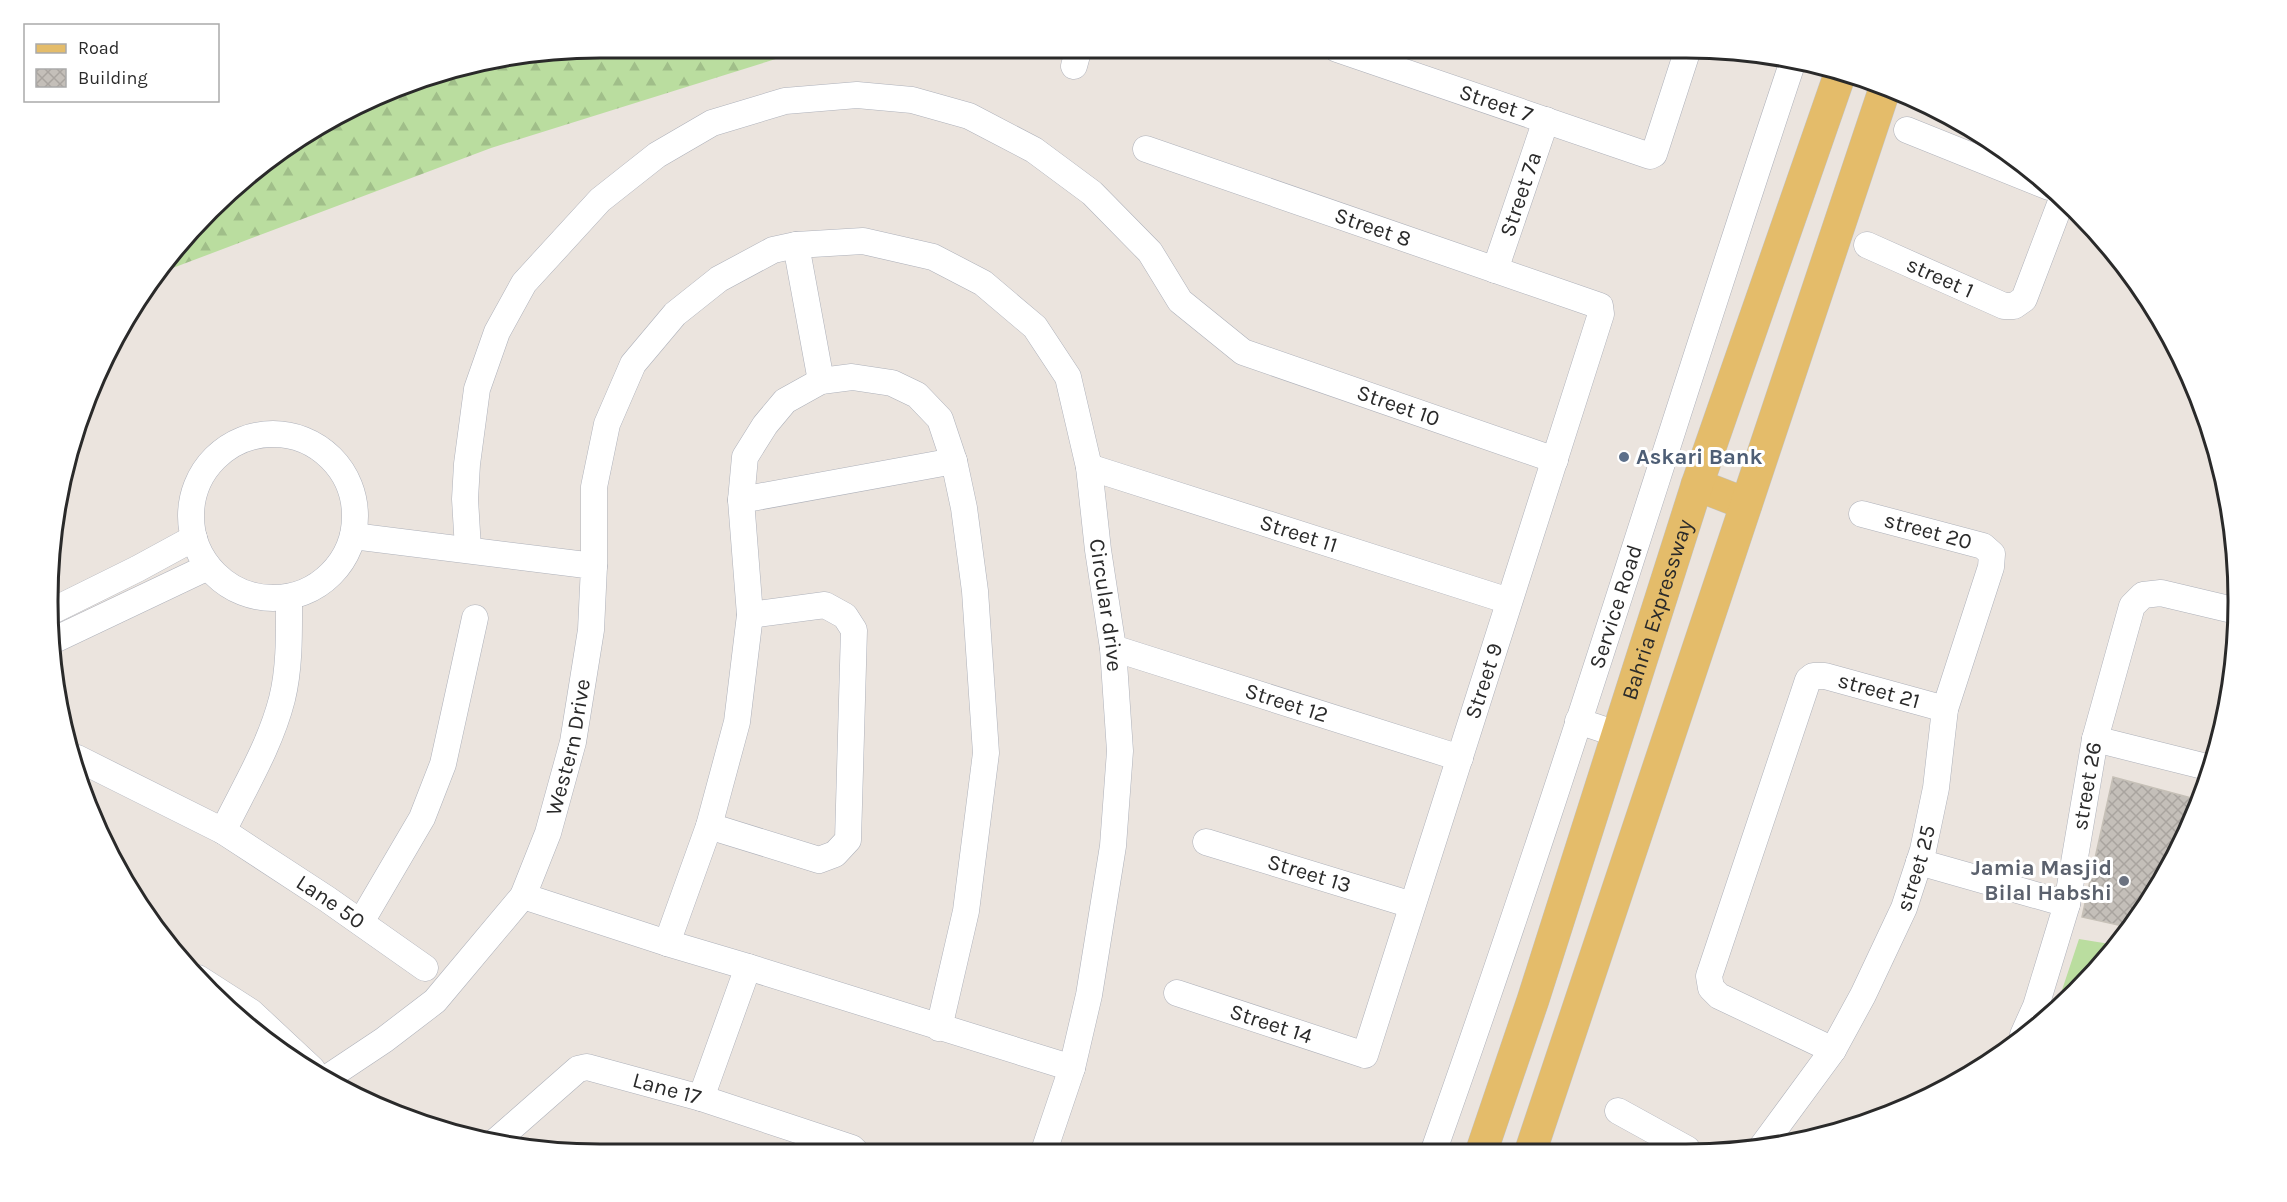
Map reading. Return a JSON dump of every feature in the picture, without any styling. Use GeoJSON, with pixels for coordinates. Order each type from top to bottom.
{"type":"FeatureCollection","features":[{"type":"Feature","properties":{"kind":"main road","name":"Bahria Expressway"},"geometry":{"type":"LineString","coordinates":[[1484,1144],[1537,989],[1696,485],[1838,80]]}},
{"type":"Feature","properties":{"kind":"main road"},"geometry":{"type":"LineString","coordinates":[[1533,1144],[1882,96]]}},
{"type":"Feature","properties":{"kind":"main road"},"geometry":{"type":"LineString","coordinates":[[1696,485],[1746,504]]}},
{"type":"Feature","properties":{"kind":"street","name":"Street 7"},"geometry":{"type":"LineString","coordinates":[[1363,58],[1645,156],[1654,154],[1685,58]]}},
{"type":"Feature","properties":{"kind":"street","name":"Service Road"},"geometry":{"type":"LineString","coordinates":[[1436,1144],[1578,721],[1790,69]]}},
{"type":"Feature","properties":{"kind":"street","name":"Street 10"},"geometry":{"type":"LineString","coordinates":[[468,549],[465,488],[477,389],[497,332],[524,283],[600,200],[657,155],[712,123],[785,101],[857,95],[912,100],[969,116],[1034,150],[1092,193],[1150,252],[1180,301],[1243,352],[1555,460]]}},
{"type":"Feature","properties":{"kind":"street","name":"Street 7a"},"geometry":{"type":"LineString","coordinates":[[1495,270],[1546,120]]}},
{"type":"Feature","properties":{"kind":"street"},"geometry":{"type":"LineString","coordinates":[[1907,130],[2023,177]]}},
{"type":"Feature","properties":{"kind":"street","name":"Street 8"},"geometry":{"type":"LineString","coordinates":[[1146,149],[1600,306]]}},
{"type":"Feature","properties":{"kind":"street","name":"street 1"},"geometry":{"type":"LineString","coordinates":[[1867,245],[2004,306],[2014,306],[2024,299],[2059,207]]}},
{"type":"Feature","properties":{"kind":"street","name":"Circular drive"},"geometry":{"type":"LineString","coordinates":[[796,245],[863,242],[933,257],[983,283],[1035,327],[1068,377],[1089,467],[1098,550],[1113,648],[1120,751],[1113,846],[1089,995],[1072,1068],[1046,1144]]}},
{"type":"Feature","properties":{"kind":"street"},"geometry":{"type":"LineString","coordinates":[[796,245],[821,381]]}},
{"type":"Feature","properties":{"kind":"street","name":"Western Drive"},"geometry":{"type":"LineString","coordinates":[[334,1073],[384,1040],[435,1001],[524,896],[548,833],[573,742],[591,630],[594,487],[607,424],[633,364],[675,314],[719,279],[773,250],[796,245]]}},
{"type":"Feature","properties":{"kind":"street","name":"Street 9"},"geometry":{"type":"LineString","coordinates":[[1365,1055],[1601,314],[1600,306]]}},
{"type":"Feature","properties":{"kind":"street"},"geometry":{"type":"LineString","coordinates":[[667,944],[709,826],[737,722],[750,615],[741,500],[745,457],[765,425],[785,401],[821,381],[852,377],[892,383],[917,395],[940,419],[954,461],[964,508],[975,591],[986,753],[966,911],[939,1028]]}},
{"type":"Feature","properties":{"kind":"street"},"geometry":{"type":"LineString","coordinates":[[273,433],[299,438],[323,450],[341,469],[352,493],[355,519],[353,536],[337,568],[315,587],[289,597],[261,598],[234,590],[208,567],[196,549],[194,538],[190,521],[193,493],[205,469],[224,450],[247,437],[273,433]]}},
{"type":"Feature","properties":{"kind":"street"},"geometry":{"type":"LineString","coordinates":[[741,500],[954,461]]}},
{"type":"Feature","properties":{"kind":"street","name":"Street 11"},"geometry":{"type":"LineString","coordinates":[[1089,467],[1509,601]]}},
{"type":"Feature","properties":{"kind":"street","name":"street 20"},"geometry":{"type":"LineString","coordinates":[[1862,514],[1983,546],[1992,554]]}},
{"type":"Feature","properties":{"kind":"street"},"geometry":{"type":"LineString","coordinates":[[353,536],[594,566]]}},
{"type":"Feature","properties":{"kind":"street"},"geometry":{"type":"LineString","coordinates":[[58,608],[194,538]]}},
{"type":"Feature","properties":{"kind":"street","name":"street 25"},"geometry":{"type":"LineString","coordinates":[[1770,1137],[1833,1050],[1863,995],[1904,908],[1919,862],[1936,788],[1945,708],[1991,567],[1992,554]]}},
{"type":"Feature","properties":{"kind":"street"},"geometry":{"type":"LineString","coordinates":[[60,637],[208,567]]}},
{"type":"Feature","properties":{"kind":"street","name":"street 26"},"geometry":{"type":"LineString","coordinates":[[2030,1020],[2067,904],[2095,739],[2132,606],[2143,595],[2161,593],[2228,609]]}},
{"type":"Feature","properties":{"kind":"street"},"geometry":{"type":"LineString","coordinates":[[223,831],[266,746],[282,699],[289,646],[289,597]]}},
{"type":"Feature","properties":{"kind":"street"},"geometry":{"type":"LineString","coordinates":[[709,826],[819,860],[835,854],[848,840],[854,630],[845,616],[825,605],[750,615]]}},
{"type":"Feature","properties":{"kind":"street","name":"Lane 50"},"geometry":{"type":"LineString","coordinates":[[83,761],[223,831],[361,922],[422,818],[443,764],[475,618]]}},
{"type":"Feature","properties":{"kind":"street","name":"Street 12"},"geometry":{"type":"LineString","coordinates":[[1113,648],[1460,758]]}},
{"type":"Feature","properties":{"kind":"street","name":"street 21"},"geometry":{"type":"LineString","coordinates":[[1833,1050],[1719,996],[1709,982],[1709,976],[1805,686],[1813,676],[1825,676],[1945,708]]}},
{"type":"Feature","properties":{"kind":"street"},"geometry":{"type":"LineString","coordinates":[[1578,721],[1617,734]]}},
{"type":"Feature","properties":{"kind":"street"},"geometry":{"type":"LineString","coordinates":[[2095,739],[2203,766]]}},
{"type":"Feature","properties":{"kind":"street","name":"Street 13"},"geometry":{"type":"LineString","coordinates":[[1206,842],[1413,905]]}},
{"type":"Feature","properties":{"kind":"street"},"geometry":{"type":"LineString","coordinates":[[1919,862],[2067,904]]}},
{"type":"Feature","properties":{"kind":"street"},"geometry":{"type":"LineString","coordinates":[[524,896],[667,944],[1072,1068]]}},
{"type":"Feature","properties":{"kind":"street"},"geometry":{"type":"LineString","coordinates":[[361,922],[424,968]]}},
{"type":"Feature","properties":{"kind":"street"},"geometry":{"type":"LineString","coordinates":[[701,1098],[748,967]]}},
{"type":"Feature","properties":{"kind":"street","name":"Street 14"},"geometry":{"type":"LineString","coordinates":[[1177,993],[1365,1055]]}},
{"type":"Feature","properties":{"kind":"street"},"geometry":{"type":"LineString","coordinates":[[235,1002],[251,1012],[271,1031]]}},
{"type":"Feature","properties":{"kind":"street","name":"Lane 17"},"geometry":{"type":"LineString","coordinates":[[503,1134],[578,1069],[587,1067],[701,1098],[840,1144]]}},
{"type":"Feature","properties":{"kind":"street"},"geometry":{"type":"LineString","coordinates":[[1618,1111],[1678,1144]]}},
{"type":"Feature","properties":{"kind":"green space"},"geometry":{"type":"Polygon","coordinates":[[[779,58],[491,148],[174,268],[217,217],[243,193],[300,150],[361,114],[427,87],[495,69],[566,60],[779,58]]]}},
{"type":"Feature","properties":{"kind":"green space"},"geometry":{"type":"Polygon","coordinates":[[[2079,939],[2106,943],[2094,959],[2061,993],[2079,939]]]}},
{"type":"Feature","properties":{"kind":"building","name":"Jamia Masjid Bilal Habshi"},"geometry":{"type":"Polygon","coordinates":[[[2113,777],[2191,798],[2173,841],[2156,872],[2120,925],[2082,917],[2113,777]]]}},
{"type":"Feature","properties":{"kind":"place","name":"Askari Bank"},"geometry":{"type":"Point","coordinates":[1624,457]}},
{"type":"Feature","properties":{"kind":"place","name":"Jamia Masjid Bilal Habshi"},"geometry":{"type":"Point","coordinates":[2124,881]}}]}
